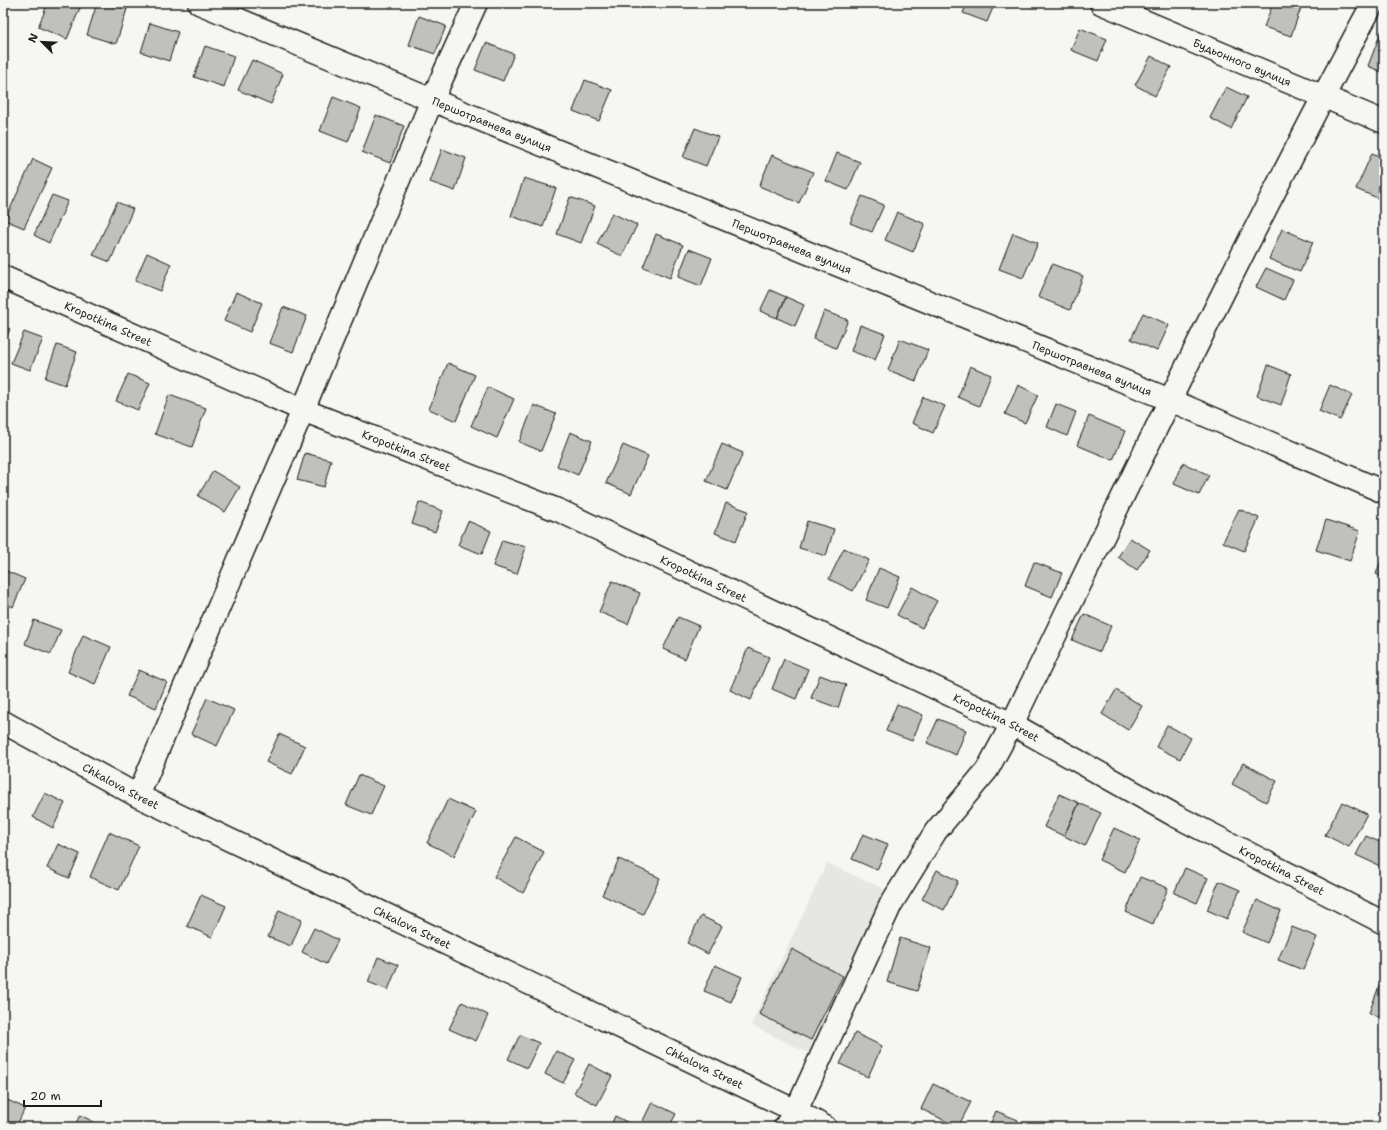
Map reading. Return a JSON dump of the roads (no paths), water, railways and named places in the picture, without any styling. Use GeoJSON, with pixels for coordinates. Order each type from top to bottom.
{"type":"FeatureCollection","features":[{"type":"Feature","properties":{"kind":"street","name":"Першотравнева вулиця"},"geometry":{"type":"LineString","coordinates":[[199,3],[432,100],[1170,400],[1384,492]]}},
{"type":"Feature","properties":{"kind":"street"},"geometry":{"type":"LineString","coordinates":[[138,796],[303,410],[432,100],[476,3]]}},
{"type":"Feature","properties":{"kind":"street","name":"Будьонного вулиця"},"geometry":{"type":"LineString","coordinates":[[1101,3],[1384,122]]}},
{"type":"Feature","properties":{"kind":"street"},"geometry":{"type":"LineString","coordinates":[[791,1119],[892,904],[936,831],[987,770],[1012,724],[1170,400],[1323,96],[1373,3]]}},
{"type":"Feature","properties":{"kind":"street","name":"Kropotkina Street"},"geometry":{"type":"LineString","coordinates":[[3,277],[303,410],[560,511],[1012,724],[1176,816],[1384,923]]}},
{"type":"Feature","properties":{"kind":"street","name":"Chkalova Street"},"geometry":{"type":"LineString","coordinates":[[3,722],[138,796],[791,1119],[825,1127]]}}]}
